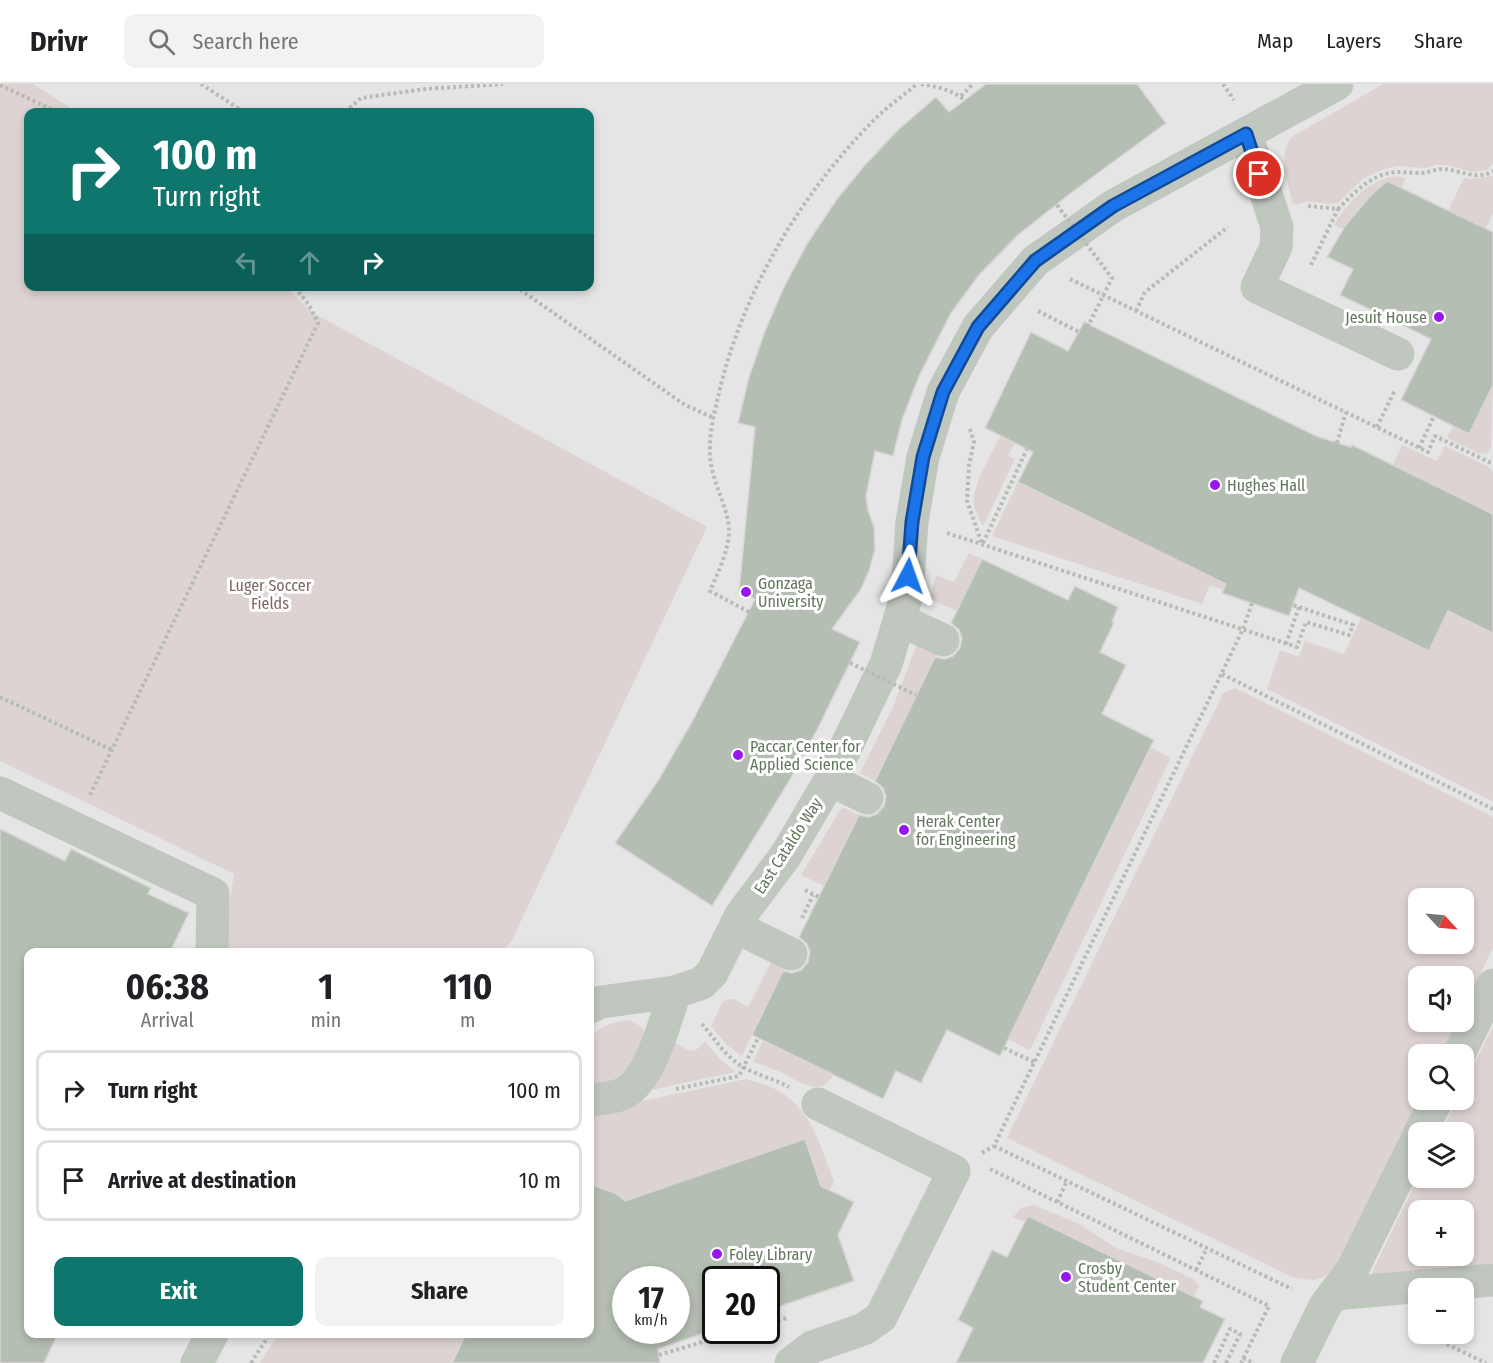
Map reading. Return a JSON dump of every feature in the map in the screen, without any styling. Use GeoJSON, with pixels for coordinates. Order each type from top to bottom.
{"type":"FeatureCollection","features":[{"type":"Feature","properties":{"kind":"street","name":"East Cataldo Way"},"geometry":{"type":"LineString","coordinates":[[594,1005],[601,1002],[675,992],[702,983],[712,973],[741,915],[786,855],[830,780],[886,664],[907,594],[912,522],[923,457],[943,392],[978,327],[1035,261],[1113,206],[1337,84]]}},
{"type":"Feature","properties":{"kind":"street"},"geometry":{"type":"LineString","coordinates":[[1246,134],[1277,227],[1276,247],[1257,286],[1398,354]]}},
{"type":"Feature","properties":{"kind":"street"},"geometry":{"type":"LineString","coordinates":[[900,620],[943,640]]}},
{"type":"Feature","properties":{"kind":"street"},"geometry":{"type":"LineString","coordinates":[[830,780],[867,798]]}},
{"type":"Feature","properties":{"kind":"street"},"geometry":{"type":"LineString","coordinates":[[0,793],[213,894],[212,948]]}},
{"type":"Feature","properties":{"kind":"street"},"geometry":{"type":"LineString","coordinates":[[736,927],[791,954]]}},
{"type":"Feature","properties":{"kind":"street"},"geometry":{"type":"LineString","coordinates":[[1464,1044],[1493,985]]}},
{"type":"Feature","properties":{"kind":"street"},"geometry":{"type":"LineString","coordinates":[[594,1100],[625,1093],[641,1078],[675,992]]}},
{"type":"Feature","properties":{"kind":"street"},"geometry":{"type":"LineString","coordinates":[[790,1363],[812,1347],[864,1329],[881,1317],[963,1165],[818,1104]]}},
{"type":"Feature","properties":{"kind":"street"},"geometry":{"type":"LineString","coordinates":[[1297,1363],[1325,1306],[1352,1270],[1408,1158]]}},
{"type":"Feature","properties":{"kind":"street"},"geometry":{"type":"LineString","coordinates":[[1334,1294],[1493,1280]]}},
{"type":"Feature","properties":{"kind":"street"},"geometry":{"type":"LineString","coordinates":[[196,1363],[210,1338]]}},
{"type":"Feature","properties":{"kind":"path"},"geometry":{"type":"LineString","coordinates":[[201,84],[238,108]]}},
{"type":"Feature","properties":{"kind":"path"},"geometry":{"type":"LineString","coordinates":[[350,108],[361,98],[425,89],[503,84]]}},
{"type":"Feature","properties":{"kind":"path"},"geometry":{"type":"LineString","coordinates":[[749,612],[710,591],[724,559],[729,524],[711,469],[710,447],[727,359],[748,303],[801,208],[873,121],[919,84],[944,88],[961,96],[974,108]]}},
{"type":"Feature","properties":{"kind":"path"},"geometry":{"type":"LineString","coordinates":[[961,96],[973,84]]}},
{"type":"Feature","properties":{"kind":"path"},"geometry":{"type":"LineString","coordinates":[[0,85],[49,108]]}},
{"type":"Feature","properties":{"kind":"path"},"geometry":{"type":"LineString","coordinates":[[1317,253],[1338,209],[1359,188],[1377,176],[1396,172],[1423,173],[1442,169],[1472,176],[1493,171]]}},
{"type":"Feature","properties":{"kind":"path"},"geometry":{"type":"LineString","coordinates":[[1032,309],[1083,334],[1112,278],[1057,205]]}},
{"type":"Feature","properties":{"kind":"path"},"geometry":{"type":"LineString","coordinates":[[1272,214],[1309,206],[1338,209]]}},
{"type":"Feature","properties":{"kind":"path"},"geometry":{"type":"LineString","coordinates":[[1136,310],[1145,292],[1228,227]]}},
{"type":"Feature","properties":{"kind":"path"},"geometry":{"type":"LineString","coordinates":[[1068,278],[1428,452],[1435,436],[1493,464]]}},
{"type":"Feature","properties":{"kind":"path"},"geometry":{"type":"LineString","coordinates":[[74,828],[318,323],[309,305],[298,291]]}},
{"type":"Feature","properties":{"kind":"path"},"geometry":{"type":"LineString","coordinates":[[522,291],[685,405],[714,418]]}},
{"type":"Feature","properties":{"kind":"path"},"geometry":{"type":"LineString","coordinates":[[938,410],[965,424],[972,432],[974,442],[969,465],[967,501],[982,545]]}},
{"type":"Feature","properties":{"kind":"path"},"geometry":{"type":"LineString","coordinates":[[1336,443],[1346,412]]}},
{"type":"Feature","properties":{"kind":"path"},"geometry":{"type":"LineString","coordinates":[[1419,448],[1434,416]]}},
{"type":"Feature","properties":{"kind":"path"},"geometry":{"type":"LineString","coordinates":[[982,545],[1027,449]]}},
{"type":"Feature","properties":{"kind":"path"},"geometry":{"type":"LineString","coordinates":[[912,522],[1297,647],[1306,622],[1349,634],[1353,625],[1293,605]]}},
{"type":"Feature","properties":{"kind":"path"},"geometry":{"type":"LineString","coordinates":[[963,1165],[994,1146],[1222,674],[1243,629],[1252,603]]}},
{"type":"Feature","properties":{"kind":"path"},"geometry":{"type":"LineString","coordinates":[[1286,644],[1299,607]]}},
{"type":"Feature","properties":{"kind":"path"},"geometry":{"type":"LineString","coordinates":[[850,663],[916,695]]}},
{"type":"Feature","properties":{"kind":"path"},"geometry":{"type":"LineString","coordinates":[[1222,674],[1493,809]]}},
{"type":"Feature","properties":{"kind":"path"},"geometry":{"type":"LineString","coordinates":[[0,697],[112,750]]}},
{"type":"Feature","properties":{"kind":"path"},"geometry":{"type":"LineString","coordinates":[[867,798],[952,838]]}},
{"type":"Feature","properties":{"kind":"path"},"geometry":{"type":"LineString","coordinates":[[675,992],[728,1054],[743,1068],[778,1080],[818,1104]]}},
{"type":"Feature","properties":{"kind":"path"},"geometry":{"type":"LineString","coordinates":[[625,1093],[653,1094],[739,1076],[758,1038]]}},
{"type":"Feature","properties":{"kind":"path"},"geometry":{"type":"LineString","coordinates":[[1004,1048],[1034,1062]]}},
{"type":"Feature","properties":{"kind":"path"},"geometry":{"type":"LineString","coordinates":[[994,1146],[1300,1293],[1334,1294]]}},
{"type":"Feature","properties":{"kind":"path"},"geometry":{"type":"LineString","coordinates":[[963,1165],[1057,1202],[1269,1306],[1242,1361],[1254,1363]]}},
{"type":"Feature","properties":{"kind":"path"},"geometry":{"type":"LineString","coordinates":[[1057,1202],[1067,1181]]}},
{"type":"Feature","properties":{"kind":"path"},"geometry":{"type":"LineString","coordinates":[[1196,1270],[1207,1248]]}},
{"type":"Feature","properties":{"kind":"path"},"geometry":{"type":"LineString","coordinates":[[1214,1363],[1230,1329],[1240,1334],[1226,1363]]}},
{"type":"Feature","properties":{"kind":"path"},"geometry":{"type":"LineString","coordinates":[[251,1363],[267,1338]]}},
{"type":"Feature","properties":{"kind":"path"},"geometry":{"type":"LineString","coordinates":[[659,1355],[702,1342]]}},
{"type":"Feature","properties":{"kind":"path"},"geometry":{"type":"LineString","coordinates":[[1446,1344],[1486,1363]]}},
{"type":"Feature","properties":{"kind":"shaded area","name":"Gonzaga University"},"geometry":{"type":"Polygon","coordinates":[[[0,84],[1493,84],[1493,1363],[0,1363],[0,84]]]}},
{"type":"Feature","properties":{"kind":"green space","name":"Luger Soccer Fields"},"geometry":{"type":"Polygon","coordinates":[[[0,84],[33,84],[71,108],[24,108],[24,291],[290,291],[313,313],[707,527],[512,940],[505,948],[223,948],[234,874],[0,761],[0,84]]]}},
{"type":"Feature","properties":{"kind":"green space"},"geometry":{"type":"Polygon","coordinates":[[[1383,84],[1493,84],[1493,164],[1487,170],[1472,172],[1447,165],[1425,168],[1397,166],[1364,178],[1338,203],[1307,201],[1293,204],[1284,162],[1286,146],[1290,138],[1383,84]]]}},
{"type":"Feature","properties":{"kind":"green space"},"geometry":{"type":"Polygon","coordinates":[[[1394,176],[1406,178],[1401,188],[1387,181],[1371,195],[1343,229],[1334,225],[1345,208],[1359,194],[1375,183],[1394,176]]]}},
{"type":"Feature","properties":{"kind":"green space"},"geometry":{"type":"Polygon","coordinates":[[[1493,176],[1493,213],[1483,234],[1448,211],[1464,178],[1493,176]]]}},
{"type":"Feature","properties":{"kind":"green space"},"geometry":{"type":"Polygon","coordinates":[[[1493,385],[1491,448],[1488,453],[1480,454],[1447,438],[1453,426],[1469,433],[1493,385]]]}},
{"type":"Feature","properties":{"kind":"green space"},"geometry":{"type":"Polygon","coordinates":[[[1000,436],[1015,443],[1008,456],[1015,459],[983,526],[975,510],[974,496],[979,478],[1000,436]]]}},
{"type":"Feature","properties":{"kind":"green space"},"geometry":{"type":"Polygon","coordinates":[[[1402,445],[1437,461],[1445,446],[1489,467],[1493,472],[1493,514],[1483,509],[1477,519],[1463,499],[1393,465],[1402,445]]]}},
{"type":"Feature","properties":{"kind":"green space"},"geometry":{"type":"Polygon","coordinates":[[[1018,482],[1226,584],[1223,590],[1210,585],[1202,604],[992,536],[1018,482]]]}},
{"type":"Feature","properties":{"kind":"green space"},"geometry":{"type":"Polygon","coordinates":[[[969,553],[982,559],[957,611],[930,599],[936,575],[954,582],[969,553]]]}},
{"type":"Feature","properties":{"kind":"green space"},"geometry":{"type":"Polygon","coordinates":[[[1448,611],[1493,633],[1493,802],[1267,689],[1280,650],[1299,657],[1305,641],[1344,654],[1361,618],[1429,651],[1448,611]]]}},
{"type":"Feature","properties":{"kind":"green space"},"geometry":{"type":"Polygon","coordinates":[[[918,641],[938,651],[875,781],[860,773],[893,707],[918,641]]]}},
{"type":"Feature","properties":{"kind":"green space"},"geometry":{"type":"Polygon","coordinates":[[[1235,688],[1493,817],[1493,948],[1474,987],[1474,966],[1408,966],[1408,1032],[1452,1032],[1445,1044],[1408,1044],[1408,1110],[1413,1110],[1338,1263],[1328,1274],[1313,1280],[1292,1277],[1007,1138],[1223,693],[1235,688]]]}},
{"type":"Feature","properties":{"kind":"green space"},"geometry":{"type":"Polygon","coordinates":[[[1150,747],[1171,758],[1030,1050],[1008,1039],[1150,747]]]}},
{"type":"Feature","properties":{"kind":"green space"},"geometry":{"type":"Polygon","coordinates":[[[842,807],[859,815],[824,886],[801,875],[842,807]]]}},
{"type":"Feature","properties":{"kind":"green space"},"geometry":{"type":"Polygon","coordinates":[[[773,959],[785,966],[742,1056],[727,1045],[711,1026],[722,1003],[727,999],[734,999],[748,1007],[773,959]]]}},
{"type":"Feature","properties":{"kind":"green space"},"geometry":{"type":"Polygon","coordinates":[[[629,1020],[642,1027],[645,1035],[633,1072],[594,1087],[594,1036],[602,1028],[629,1020]]]}},
{"type":"Feature","properties":{"kind":"green space"},"geometry":{"type":"Polygon","coordinates":[[[1493,1026],[1493,1263],[1474,1265],[1474,1200],[1408,1200],[1408,1266],[1468,1266],[1369,1278],[1413,1188],[1474,1188],[1474,1122],[1446,1122],[1452,1110],[1474,1110],[1474,1065],[1493,1026]]]}},
{"type":"Feature","properties":{"kind":"green space"},"geometry":{"type":"Polygon","coordinates":[[[668,1038],[689,1051],[696,1050],[705,1041],[735,1072],[652,1090],[668,1038]]]}},
{"type":"Feature","properties":{"kind":"green space"},"geometry":{"type":"Polygon","coordinates":[[[763,1041],[833,1075],[822,1086],[808,1086],[753,1062],[763,1041]]]}},
{"type":"Feature","properties":{"kind":"green space"},"geometry":{"type":"Polygon","coordinates":[[[746,1079],[786,1095],[797,1105],[813,1128],[834,1181],[830,1190],[823,1192],[805,1139],[625,1201],[594,1186],[594,1111],[746,1079]]]}},
{"type":"Feature","properties":{"kind":"green space"},"geometry":{"type":"Polygon","coordinates":[[[1034,1205],[1079,1224],[1116,1248],[1157,1262],[1193,1279],[1199,1286],[1194,1297],[1028,1216],[1025,1222],[1013,1217],[1021,1208],[1034,1205]]]}},
{"type":"Feature","properties":{"kind":"green space"},"geometry":{"type":"Polygon","coordinates":[[[276,1338],[464,1338],[452,1363],[260,1363],[276,1338]]]}},
{"type":"Feature","properties":{"kind":"building"},"geometry":{"type":"Polygon","coordinates":[[[986,84],[1137,84],[1166,123],[1018,235],[979,275],[951,313],[919,376],[902,420],[893,456],[875,451],[866,496],[874,527],[875,549],[861,589],[832,629],[860,642],[788,783],[712,906],[615,843],[659,779],[692,722],[755,599],[739,592],[755,427],[738,423],[749,377],[784,287],[807,244],[837,199],[898,130],[936,97],[949,112],[986,84]]]}},
{"type":"Feature","properties":{"kind":"building","name":"Jesuit House"},"geometry":{"type":"Polygon","coordinates":[[[1387,181],[1493,232],[1493,385],[1469,434],[1401,400],[1431,339],[1340,295],[1353,269],[1327,257],[1345,226],[1371,195],[1387,181]]]}},
{"type":"Feature","properties":{"kind":"building","name":"Hughes Hall"},"geometry":{"type":"Polygon","coordinates":[[[1084,322],[1316,436],[1351,447],[1352,445],[1493,514],[1493,633],[1448,611],[1429,651],[1299,588],[1289,616],[1222,593],[1226,584],[1018,482],[1033,452],[985,428],[1031,332],[1068,351],[1084,322]]]}},
{"type":"Feature","properties":{"kind":"building","name":"Herak Center for Engineering"},"geometry":{"type":"Polygon","coordinates":[[[982,559],[1068,600],[1075,586],[1118,607],[1112,622],[1114,623],[1100,652],[1126,665],[1102,714],[1154,740],[1000,1056],[947,1030],[921,1083],[896,1071],[883,1099],[752,1035],[783,971],[792,973],[801,970],[808,962],[810,952],[807,944],[799,937],[859,815],[868,817],[877,814],[884,806],[886,797],[883,788],[875,781],[935,657],[945,659],[953,656],[960,648],[962,638],[959,630],[951,623],[982,559]]]}},
{"type":"Feature","properties":{"kind":"building"},"geometry":{"type":"Polygon","coordinates":[[[0,829],[65,861],[71,849],[151,888],[148,894],[189,913],[172,948],[24,948],[24,1338],[56,1338],[44,1363],[0,1363],[0,829]]]}},
{"type":"Feature","properties":{"kind":"building","name":"Foley Library"},"geometry":{"type":"Polygon","coordinates":[[[805,1139],[821,1186],[854,1202],[838,1235],[854,1281],[780,1306],[780,1266],[702,1266],[702,1334],[690,1338],[690,1266],[612,1266],[612,1344],[672,1344],[658,1349],[660,1363],[452,1363],[464,1338],[594,1338],[594,1185],[615,1193],[625,1201],[805,1139]]]}},
{"type":"Feature","properties":{"kind":"building","name":"Crosby Student Center"},"geometry":{"type":"Polygon","coordinates":[[[1028,1216],[1203,1301],[1200,1307],[1225,1319],[1203,1363],[956,1363],[973,1328],[958,1320],[992,1250],[1007,1257],[1028,1216]]]}},
{"type":"Feature","properties":{"kind":"place","name":"Jesuit House"},"geometry":{"type":"Point","coordinates":[1439,317]}},
{"type":"Feature","properties":{"kind":"place","name":"Hughes Hall"},"geometry":{"type":"Point","coordinates":[1215,485]}},
{"type":"Feature","properties":{"kind":"place","name":"Gonzaga University"},"geometry":{"type":"Point","coordinates":[746,592]}},
{"type":"Feature","properties":{"kind":"place","name":"Paccar Center for Applied Science"},"geometry":{"type":"Point","coordinates":[738,755]}},
{"type":"Feature","properties":{"kind":"place","name":"Herak Center for Engineering"},"geometry":{"type":"Point","coordinates":[904,830]}},
{"type":"Feature","properties":{"kind":"place","name":"Foley Library"},"geometry":{"type":"Point","coordinates":[717,1254]}},
{"type":"Feature","properties":{"kind":"place","name":"Crosby Student Center"},"geometry":{"type":"Point","coordinates":[1066,1277]}},
{"type":"Feature","properties":{"kind":"route"},"geometry":{"type":"LineString","coordinates":[[908,576],[912,522],[923,457],[943,392],[978,327],[1035,261],[1113,206],[1246,134],[1259,174]]}}]}
